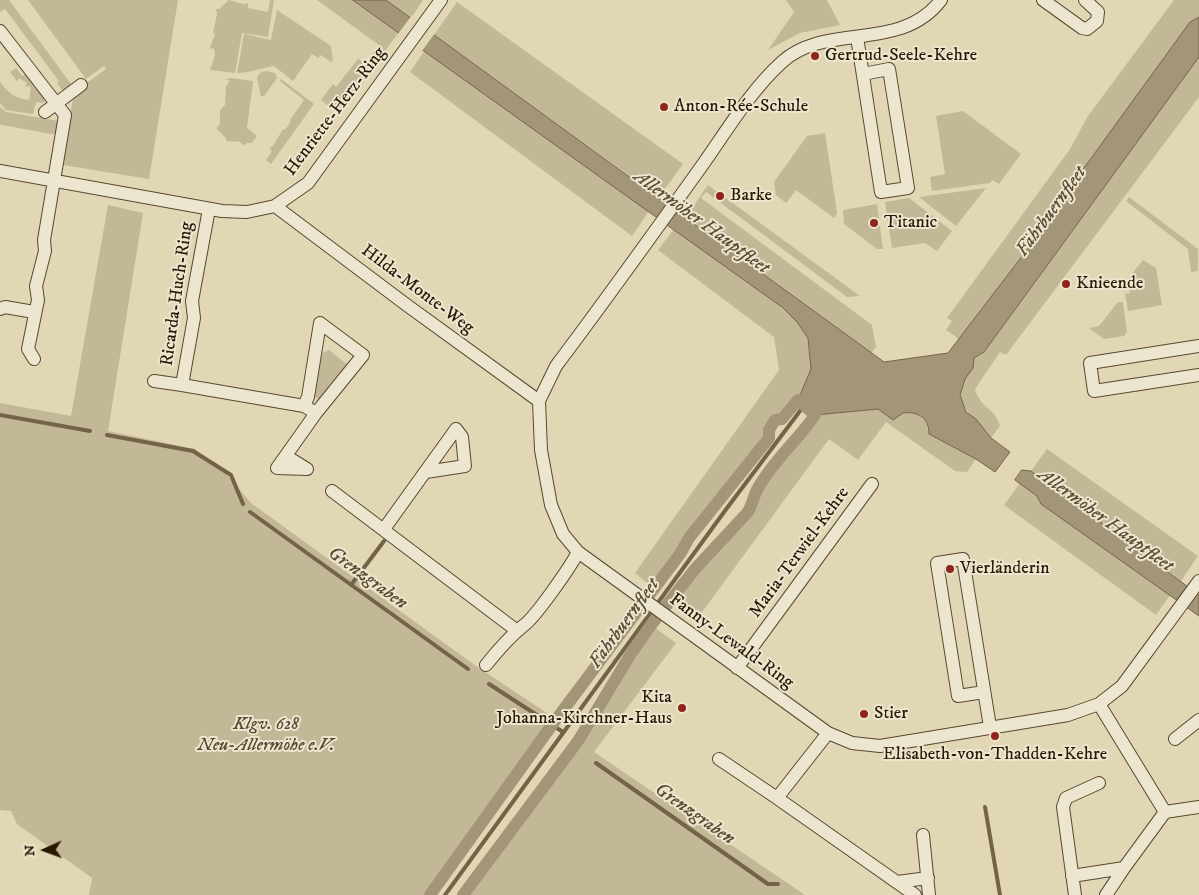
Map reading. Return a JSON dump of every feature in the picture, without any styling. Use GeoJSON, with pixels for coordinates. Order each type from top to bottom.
{"type":"FeatureCollection","features":[{"type":"Feature","properties":{"kind":"street","name":"Henriette-Herz-Ring"},"geometry":{"type":"LineString","coordinates":[[0,171],[209,209],[247,212],[275,206],[308,183],[441,0]]}},
{"type":"Feature","properties":{"kind":"street","name":"Fanny-Lewald-Ring"},"geometry":{"type":"LineString","coordinates":[[941,0],[926,15],[908,26],[808,48],[783,61],[765,81],[556,366],[539,401],[541,450],[551,505],[563,534],[578,552],[828,733],[852,743],[880,746],[1068,715],[1099,704],[1122,686],[1198,582]]}},
{"type":"Feature","properties":{"kind":"street"},"geometry":{"type":"LineString","coordinates":[[1043,0],[1082,28],[1087,29],[1097,21],[1098,12],[1085,0]]}},
{"type":"Feature","properties":{"kind":"street"},"geometry":{"type":"LineString","coordinates":[[0,30],[65,115],[44,240],[43,260],[36,286],[38,300],[34,312],[28,349],[34,359]]}},
{"type":"Feature","properties":{"kind":"street"},"geometry":{"type":"LineString","coordinates":[[857,38],[881,192],[908,188],[890,69],[863,74]]}},
{"type":"Feature","properties":{"kind":"street"},"geometry":{"type":"LineString","coordinates":[[45,112],[81,85]]}},
{"type":"Feature","properties":{"kind":"street","name":"Hilda-Monte-Weg"},"geometry":{"type":"LineString","coordinates":[[275,206],[539,401]]}},
{"type":"Feature","properties":{"kind":"street","name":"Ricarda-Huch-Ring"},"geometry":{"type":"LineString","coordinates":[[182,386],[194,318],[192,300],[209,209]]}},
{"type":"Feature","properties":{"kind":"street"},"geometry":{"type":"LineString","coordinates":[[0,309],[5,307],[34,312]]}},
{"type":"Feature","properties":{"kind":"street"},"geometry":{"type":"LineString","coordinates":[[286,456],[316,413],[363,355],[316,320],[316,348],[308,397],[304,406]]}},
{"type":"Feature","properties":{"kind":"street"},"geometry":{"type":"LineString","coordinates":[[316,348],[333,333]]}},
{"type":"Feature","properties":{"kind":"street"},"geometry":{"type":"LineString","coordinates":[[1199,346],[1090,363],[1094,391],[1199,375]]}},
{"type":"Feature","properties":{"kind":"street","name":"Ricarda-Huch-Ring"},"geometry":{"type":"LineString","coordinates":[[154,381],[304,406],[316,413]]}},
{"type":"Feature","properties":{"kind":"street"},"geometry":{"type":"LineString","coordinates":[[384,529],[426,472]]}},
{"type":"Feature","properties":{"kind":"street","name":"Maria-Terwiel-Kehre"},"geometry":{"type":"LineString","coordinates":[[737,668],[872,484]]}},
{"type":"Feature","properties":{"kind":"street"},"geometry":{"type":"LineString","coordinates":[[332,491],[516,630]]}},
{"type":"Feature","properties":{"kind":"street"},"geometry":{"type":"LineString","coordinates":[[486,665],[516,630],[524,626],[572,564],[578,552]]}},
{"type":"Feature","properties":{"kind":"street"},"geometry":{"type":"LineString","coordinates":[[984,692],[958,696],[937,563],[963,559],[990,727]]}},
{"type":"Feature","properties":{"kind":"street"},"geometry":{"type":"LineString","coordinates":[[1099,704],[1165,812]]}},
{"type":"Feature","properties":{"kind":"street"},"geometry":{"type":"LineString","coordinates":[[1175,739],[1199,720]]}},
{"type":"Feature","properties":{"kind":"street"},"geometry":{"type":"LineString","coordinates":[[778,798],[828,733]]}},
{"type":"Feature","properties":{"kind":"street"},"geometry":{"type":"LineString","coordinates":[[719,759],[778,798],[915,895]]}},
{"type":"Feature","properties":{"kind":"street"},"geometry":{"type":"LineString","coordinates":[[1075,895],[1063,807],[1066,798],[1099,783]]}},
{"type":"Feature","properties":{"kind":"street"},"geometry":{"type":"LineString","coordinates":[[1104,895],[1165,812],[1199,807]]}},
{"type":"Feature","properties":{"kind":"street"},"geometry":{"type":"LineString","coordinates":[[923,835],[928,895]]}},
{"type":"Feature","properties":{"kind":"street"},"geometry":{"type":"LineString","coordinates":[[1072,876],[1124,868]]}},
{"type":"Feature","properties":{"kind":"street"},"geometry":{"type":"LineString","coordinates":[[897,882],[928,878]]}},
{"type":"Feature","properties":{"kind":"green space"},"geometry":{"type":"Polygon","coordinates":[[[0,0],[9,0],[74,88],[65,94],[57,83],[59,81],[5,9],[0,12],[0,0]]]}},
{"type":"Feature","properties":{"kind":"green space"},"geometry":{"type":"Polygon","coordinates":[[[28,0],[178,0],[149,179],[63,165],[73,97],[76,97],[77,90],[106,69],[104,66],[86,79],[28,0]]]}},
{"type":"Feature","properties":{"kind":"green space"},"geometry":{"type":"Polygon","coordinates":[[[229,0],[243,4],[248,3],[248,8],[268,12],[270,0],[274,0],[268,37],[242,33],[235,73],[210,70],[215,55],[214,49],[210,48],[215,34],[213,33],[217,14],[216,9],[219,9],[229,0]]]}},
{"type":"Feature","properties":{"kind":"green space"},"geometry":{"type":"Polygon","coordinates":[[[317,0],[353,0],[399,32],[376,63],[373,61],[376,57],[372,54],[376,48],[381,51],[383,48],[317,0]]]}},
{"type":"Feature","properties":{"kind":"green space"},"geometry":{"type":"Polygon","coordinates":[[[386,0],[423,0],[411,18],[386,0]]]}},
{"type":"Feature","properties":{"kind":"green space"},"geometry":{"type":"Polygon","coordinates":[[[786,0],[827,0],[840,25],[800,33],[768,50],[794,12],[786,0]]]}},
{"type":"Feature","properties":{"kind":"green space"},"geometry":{"type":"Polygon","coordinates":[[[1174,0],[1199,0],[1199,17],[1190,22],[1068,190],[1056,212],[959,339],[946,330],[952,321],[947,318],[1070,149],[1088,116],[1174,0]]]}},
{"type":"Feature","properties":{"kind":"green space"},"geometry":{"type":"Polygon","coordinates":[[[457,2],[683,164],[659,197],[434,35],[457,2]]]}},
{"type":"Feature","properties":{"kind":"green space"},"geometry":{"type":"Polygon","coordinates":[[[277,10],[331,46],[333,60],[331,62],[321,55],[318,58],[312,54],[293,81],[274,66],[237,73],[244,34],[271,40],[277,10]]]}},
{"type":"Feature","properties":{"kind":"green space"},"geometry":{"type":"Polygon","coordinates":[[[425,50],[649,211],[632,236],[410,72],[425,50]]]}},
{"type":"Feature","properties":{"kind":"green space"},"geometry":{"type":"Polygon","coordinates":[[[1199,57],[1199,97],[1006,355],[1000,352],[975,389],[981,401],[995,415],[1000,426],[991,438],[973,419],[961,397],[964,379],[974,358],[984,352],[1199,57]]]}},
{"type":"Feature","properties":{"kind":"green space"},"geometry":{"type":"Polygon","coordinates":[[[358,59],[363,62],[361,66],[369,72],[338,113],[321,100],[333,84],[336,87],[358,59]]]}},
{"type":"Feature","properties":{"kind":"green space"},"geometry":{"type":"Polygon","coordinates":[[[16,68],[22,76],[27,73],[45,95],[44,103],[36,102],[33,114],[6,110],[0,103],[0,82],[12,94],[29,100],[31,87],[25,86],[27,83],[19,78],[17,81],[10,72],[16,68]]]}},
{"type":"Feature","properties":{"kind":"green space"},"geometry":{"type":"Polygon","coordinates":[[[261,72],[275,73],[277,78],[265,95],[261,97],[257,77],[261,72]]]}},
{"type":"Feature","properties":{"kind":"green space"},"geometry":{"type":"Polygon","coordinates":[[[225,79],[253,81],[247,128],[257,136],[252,143],[246,143],[245,145],[241,144],[241,142],[226,141],[226,138],[217,129],[218,125],[220,125],[220,110],[225,105],[226,85],[228,85],[229,80],[225,79]]]}},
{"type":"Feature","properties":{"kind":"green space"},"geometry":{"type":"Polygon","coordinates":[[[281,79],[314,104],[271,164],[266,160],[272,151],[269,148],[273,146],[283,129],[285,130],[304,100],[280,81],[281,79]]]}},
{"type":"Feature","properties":{"kind":"green space"},"geometry":{"type":"Polygon","coordinates":[[[0,107],[6,112],[59,121],[57,135],[2,125],[0,124],[0,107]]]}},
{"type":"Feature","properties":{"kind":"green space"},"geometry":{"type":"Polygon","coordinates":[[[963,111],[1021,154],[999,184],[992,180],[990,183],[932,191],[930,177],[945,174],[936,116],[963,111]]]}},
{"type":"Feature","properties":{"kind":"green space"},"geometry":{"type":"Polygon","coordinates":[[[825,133],[837,213],[834,218],[796,190],[786,203],[776,195],[774,182],[807,136],[825,133]]]}},
{"type":"Feature","properties":{"kind":"green space"},"geometry":{"type":"Polygon","coordinates":[[[708,185],[860,296],[847,297],[706,192],[701,198],[872,325],[876,347],[871,353],[686,217],[708,185]]]}},
{"type":"Feature","properties":{"kind":"green space"},"geometry":{"type":"Polygon","coordinates":[[[986,188],[956,226],[919,197],[986,188]]]}},
{"type":"Feature","properties":{"kind":"green space"},"geometry":{"type":"Polygon","coordinates":[[[1129,197],[1198,249],[1198,271],[1191,272],[1188,249],[1126,201],[1129,197]]]}},
{"type":"Feature","properties":{"kind":"green space"},"geometry":{"type":"Polygon","coordinates":[[[909,198],[952,231],[937,251],[925,243],[892,248],[885,202],[909,198]]]}},
{"type":"Feature","properties":{"kind":"green space"},"geometry":{"type":"Polygon","coordinates":[[[877,204],[883,249],[877,249],[844,224],[843,210],[877,204]]]}},
{"type":"Feature","properties":{"kind":"green space","name":"Klgv. 628 Neu-Allermöhe e.V."},"geometry":{"type":"Polygon","coordinates":[[[108,205],[143,213],[108,431],[195,449],[227,475],[251,503],[476,666],[556,719],[430,895],[89,895],[92,878],[17,824],[11,811],[0,810],[0,403],[71,416],[108,205]]]}},
{"type":"Feature","properties":{"kind":"green space"},"geometry":{"type":"Polygon","coordinates":[[[674,229],[782,308],[797,322],[808,338],[811,369],[798,400],[782,419],[775,420],[769,430],[769,438],[689,538],[680,554],[653,588],[635,573],[779,370],[774,337],[658,250],[674,229]]]}},
{"type":"Feature","properties":{"kind":"green space"},"geometry":{"type":"Polygon","coordinates":[[[1143,260],[1156,268],[1162,305],[1128,311],[1125,294],[1130,293],[1128,279],[1143,260]]]}},
{"type":"Feature","properties":{"kind":"green space"},"geometry":{"type":"Polygon","coordinates":[[[1118,302],[1123,302],[1127,332],[1124,336],[1104,339],[1089,328],[1099,326],[1118,302]]]}},
{"type":"Feature","properties":{"kind":"green space"},"geometry":{"type":"Polygon","coordinates":[[[329,350],[348,365],[319,400],[314,396],[320,354],[329,350]]]}},
{"type":"Feature","properties":{"kind":"green space"},"geometry":{"type":"Polygon","coordinates":[[[878,409],[899,415],[906,412],[918,414],[926,422],[929,434],[976,459],[967,472],[955,471],[886,422],[858,460],[829,439],[697,619],[671,601],[695,569],[747,513],[756,491],[764,478],[815,415],[878,409]]]}},
{"type":"Feature","properties":{"kind":"green space"},"geometry":{"type":"Polygon","coordinates":[[[1047,449],[1198,556],[1181,581],[1031,471],[1047,449]]]}},
{"type":"Feature","properties":{"kind":"green space"},"geometry":{"type":"Polygon","coordinates":[[[1020,483],[1037,496],[1042,504],[1170,595],[1156,615],[1004,505],[1020,483]]]}},
{"type":"Feature","properties":{"kind":"green space"},"geometry":{"type":"Polygon","coordinates":[[[651,625],[676,643],[594,752],[805,895],[463,895],[578,741],[632,652],[651,625]]]}},
{"type":"Feature","properties":{"kind":"shaded area"},"geometry":{"type":"Polygon","coordinates":[[[353,0],[386,0],[884,362],[948,353],[1056,212],[1068,190],[1190,22],[1199,17],[1199,57],[984,352],[974,358],[973,368],[965,379],[960,395],[966,412],[976,419],[991,438],[1010,452],[995,472],[976,459],[929,434],[925,420],[913,413],[903,413],[893,420],[878,409],[815,415],[798,400],[811,369],[808,338],[797,322],[783,308],[353,0]]]}},
{"type":"Feature","properties":{"kind":"shaded area"},"geometry":{"type":"Polygon","coordinates":[[[1022,470],[1031,471],[1199,595],[1199,616],[1041,504],[1037,496],[1015,480],[1022,470]]]}},
{"type":"Feature","properties":{"kind":"pier"},"geometry":{"type":"Polygon","coordinates":[[[412,15],[435,33],[422,51],[398,34],[412,15]]]}},
{"type":"Feature","properties":{"kind":"waterway"},"geometry":{"type":"LineString","coordinates":[[430,895],[552,725],[680,554],[689,538],[769,438],[769,430],[775,420],[782,419],[798,400],[815,415],[764,478],[756,491],[747,513],[695,569],[651,625],[632,652],[578,741],[463,895]]}},
{"type":"Feature","properties":{"kind":"waterway","name":"Fährbuernfleet"},"geometry":{"type":"LineString","coordinates":[[445,895],[727,508],[806,403]]}},
{"type":"Feature","properties":{"kind":"waterway","name":"Grenzgraben"},"geometry":{"type":"LineString","coordinates":[[0,415],[90,431]]}},
{"type":"Feature","properties":{"kind":"waterway","name":"Grenzgraben"},"geometry":{"type":"LineString","coordinates":[[107,435],[193,451],[231,475],[243,504]]}},
{"type":"Feature","properties":{"kind":"waterway","name":"Grenzgraben"},"geometry":{"type":"LineString","coordinates":[[250,512],[468,669]]}},
{"type":"Feature","properties":{"kind":"waterway"},"geometry":{"type":"LineString","coordinates":[[351,585],[384,541]]}},
{"type":"Feature","properties":{"kind":"waterway","name":"Grenzgraben"},"geometry":{"type":"LineString","coordinates":[[489,684],[563,732]]}},
{"type":"Feature","properties":{"kind":"waterway","name":"Grenzgraben"},"geometry":{"type":"LineString","coordinates":[[596,763],[768,884],[778,884]]}},
{"type":"Feature","properties":{"kind":"waterway"},"geometry":{"type":"LineString","coordinates":[[985,807],[1000,895]]}},
{"type":"Feature","properties":{"kind":"place","name":"Gertrud-Seele-Kehre"},"geometry":{"type":"Point","coordinates":[815,56]}},
{"type":"Feature","properties":{"kind":"place","name":"Anton-Rée-Schule"},"geometry":{"type":"Point","coordinates":[664,107]}},
{"type":"Feature","properties":{"kind":"place","name":"Barke"},"geometry":{"type":"Point","coordinates":[720,196]}},
{"type":"Feature","properties":{"kind":"place","name":"Titanic"},"geometry":{"type":"Point","coordinates":[874,223]}},
{"type":"Feature","properties":{"kind":"place","name":"Knieende"},"geometry":{"type":"Point","coordinates":[1066,284]}},
{"type":"Feature","properties":{"kind":"place","name":"Vierländerin"},"geometry":{"type":"Point","coordinates":[950,569]}},
{"type":"Feature","properties":{"kind":"place","name":"Kita Johanna-Kirchner-Haus"},"geometry":{"type":"Point","coordinates":[682,708]}},
{"type":"Feature","properties":{"kind":"place","name":"Stier"},"geometry":{"type":"Point","coordinates":[864,714]}},
{"type":"Feature","properties":{"kind":"place","name":"Elisabeth-von-Thadden-Kehre"},"geometry":{"type":"Point","coordinates":[995,736]}},
{"type":"Feature","properties":{"kind":"water label","name":"Allermöher Hauptfleet"},"geometry":{"type":"Point","coordinates":[701,223]}},
{"type":"Feature","properties":{"kind":"water label","name":"Allermöher Hauptfleet"},"geometry":{"type":"Point","coordinates":[1105,521]}}]}
